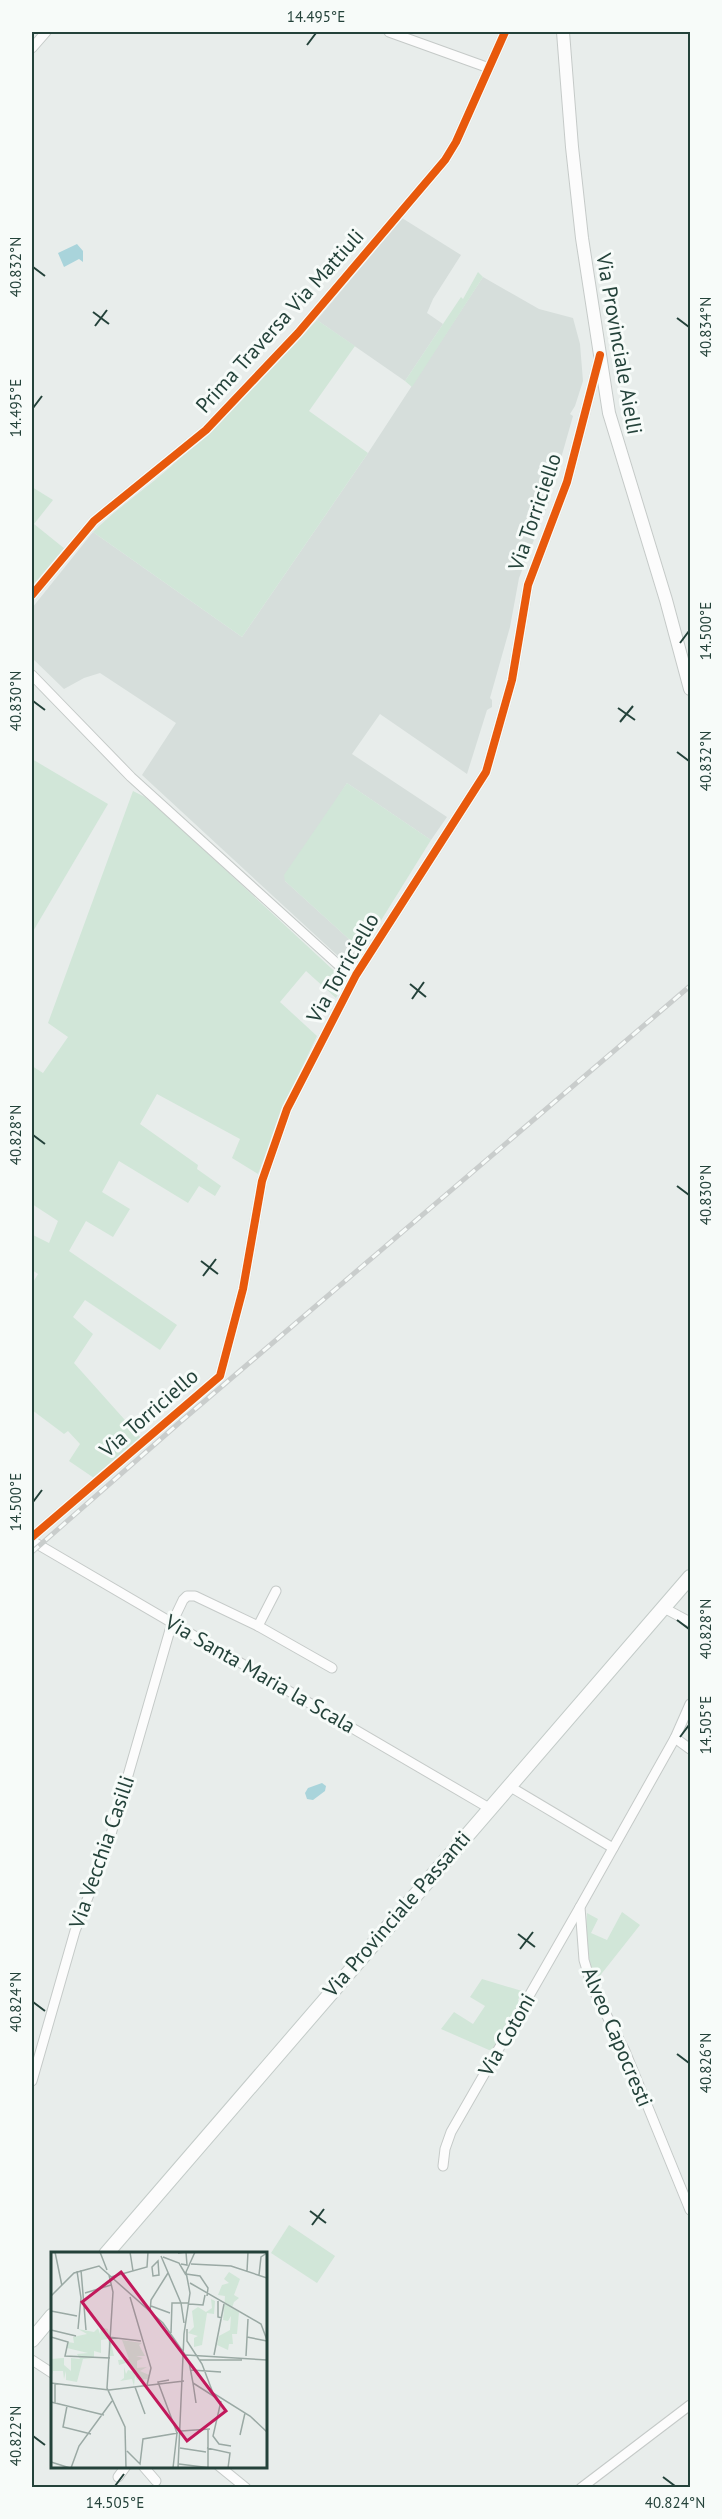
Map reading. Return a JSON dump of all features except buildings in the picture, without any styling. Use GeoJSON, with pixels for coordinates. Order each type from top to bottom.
{"type":"FeatureCollection","features":[{"type":"Feature","properties":{"kind":"main road","name":"Via Provinciale Passanti"},"geometry":{"type":"LineString","coordinates":[[107,2252],[690,1577]]}},
{"type":"Feature","properties":{"kind":"main road"},"geometry":{"type":"LineString","coordinates":[[32,2340],[51,2317]]}},
{"type":"Feature","properties":{"kind":"street"},"geometry":{"type":"LineString","coordinates":[[32,48],[46,32]]}},
{"type":"Feature","properties":{"kind":"street"},"geometry":{"type":"LineString","coordinates":[[388,32],[489,68]]}},
{"type":"Feature","properties":{"kind":"street","name":"Prima Traversa Via Mattiuli"},"geometry":{"type":"LineString","coordinates":[[32,595],[94,521],[206,430],[298,333],[444,160],[456,142],[505,32]]}},
{"type":"Feature","properties":{"kind":"street","name":"Via Provinciale Aielli"},"geometry":{"type":"LineString","coordinates":[[563,32],[572,147],[609,413],[666,600],[690,689]]}},
{"type":"Feature","properties":{"kind":"street","name":"Via Torriciello"},"geometry":{"type":"LineString","coordinates":[[32,1539],[220,1376],[243,1288],[262,1181],[287,1108],[356,975],[486,772],[512,680],[528,585],[567,482],[600,355]]}},
{"type":"Feature","properties":{"kind":"street","name":"Via Torriciello"},"geometry":{"type":"LineString","coordinates":[[32,675],[131,777],[344,970]]}},
{"type":"Feature","properties":{"kind":"street","name":"Via Santa Maria la Scala"},"geometry":{"type":"LineString","coordinates":[[32,1539],[489,1808]]}},
{"type":"Feature","properties":{"kind":"street"},"geometry":{"type":"LineString","coordinates":[[258,1626],[276,1591]]}},
{"type":"Feature","properties":{"kind":"street","name":"Via Vecchia Casilli"},"geometry":{"type":"LineString","coordinates":[[32,2081],[75,1932],[114,1827],[172,1623],[183,1600],[187,1596],[195,1596],[258,1626],[333,1668]]}},
{"type":"Feature","properties":{"kind":"street"},"geometry":{"type":"LineString","coordinates":[[664,1608],[690,1622]]}},
{"type":"Feature","properties":{"kind":"street"},"geometry":{"type":"LineString","coordinates":[[580,1907],[675,1738],[690,1704]]}},
{"type":"Feature","properties":{"kind":"street"},"geometry":{"type":"LineString","coordinates":[[675,1738],[690,1749]]}},
{"type":"Feature","properties":{"kind":"street"},"geometry":{"type":"LineString","coordinates":[[509,1786],[612,1848]]}},
{"type":"Feature","properties":{"kind":"street","name":"Via Cotoni"},"geometry":{"type":"LineString","coordinates":[[443,2166],[445,2149],[451,2132],[580,1907]]}},
{"type":"Feature","properties":{"kind":"street","name":"Alveo Capocresti"},"geometry":{"type":"LineString","coordinates":[[580,1907],[584,1960],[592,1987],[625,2051],[690,2210]]}},
{"type":"Feature","properties":{"kind":"street"},"geometry":{"type":"LineString","coordinates":[[32,2360],[51,2372]]}},
{"type":"Feature","properties":{"kind":"street"},"geometry":{"type":"LineString","coordinates":[[581,2487],[690,2405]]}},
{"type":"Feature","properties":{"kind":"street"},"geometry":{"type":"LineString","coordinates":[[118,2477],[125,2468]]}},
{"type":"Feature","properties":{"kind":"street"},"geometry":{"type":"LineString","coordinates":[[145,2468],[156,2481]]}},
{"type":"Feature","properties":{"kind":"street"},"geometry":{"type":"LineString","coordinates":[[222,2468],[246,2487]]}},
{"type":"Feature","properties":{"kind":"shaded area"},"geometry":{"type":"Polygon","coordinates":[[[402,218],[461,255],[433,299],[427,313],[443,324],[405,381],[317,320],[402,218]]]}},
{"type":"Feature","properties":{"kind":"shaded area"},"geometry":{"type":"Polygon","coordinates":[[[483,277],[539,309],[573,318],[580,344],[583,381],[570,414],[573,416],[548,504],[519,578],[510,627],[490,698],[492,707],[487,710],[467,774],[380,714],[352,754],[447,817],[431,840],[347,783],[285,881],[362,951],[351,968],[142,775],[176,723],[100,673],[84,678],[64,689],[32,658],[32,608],[93,532],[242,637],[368,453],[483,277]]]}},
{"type":"Feature","properties":{"kind":"green space"},"geometry":{"type":"Polygon","coordinates":[[[478,272],[483,277],[412,387],[405,381],[461,297],[463,299],[478,272]]]}},
{"type":"Feature","properties":{"kind":"green space"},"geometry":{"type":"Polygon","coordinates":[[[317,320],[355,346],[309,411],[368,453],[242,637],[93,532],[196,444],[317,320]]]}},
{"type":"Feature","properties":{"kind":"green space"},"geometry":{"type":"Polygon","coordinates":[[[32,487],[53,500],[34,524],[65,549],[32,589],[32,487]]]}},
{"type":"Feature","properties":{"kind":"green space"},"geometry":{"type":"Polygon","coordinates":[[[32,759],[108,804],[32,933],[32,759]]]}},
{"type":"Feature","properties":{"kind":"green space"},"geometry":{"type":"Polygon","coordinates":[[[347,783],[431,840],[362,951],[285,881],[284,875],[347,783]]]}},
{"type":"Feature","properties":{"kind":"green space"},"geometry":{"type":"Polygon","coordinates":[[[133,791],[145,797],[177,825],[345,981],[336,998],[306,971],[280,1002],[317,1036],[287,1099],[258,1174],[232,1158],[240,1139],[157,1094],[140,1124],[198,1165],[197,1169],[221,1186],[215,1196],[199,1186],[188,1203],[119,1161],[102,1192],[130,1209],[113,1237],[86,1221],[69,1251],[177,1325],[160,1350],[85,1300],[73,1317],[93,1334],[74,1363],[141,1438],[94,1478],[69,1461],[80,1444],[68,1431],[64,1434],[32,1410],[32,1284],[38,1274],[32,1270],[32,1237],[33,1235],[49,1243],[58,1221],[32,1204],[34,1187],[32,1185],[32,1066],[43,1073],[68,1037],[48,1023],[133,791]]]}},
{"type":"Feature","properties":{"kind":"green space"},"geometry":{"type":"Polygon","coordinates":[[[622,1912],[640,1925],[595,1982],[586,1931],[587,1913],[598,1919],[591,1933],[607,1940],[622,1912]]]}},
{"type":"Feature","properties":{"kind":"green space"},"geometry":{"type":"Polygon","coordinates":[[[482,1979],[522,1991],[518,2000],[521,2003],[496,2049],[489,2050],[441,2029],[454,2012],[473,2024],[485,2006],[470,1997],[482,1979]]]}},
{"type":"Feature","properties":{"kind":"green space"},"geometry":{"type":"Polygon","coordinates":[[[289,2225],[335,2256],[317,2283],[271,2253],[289,2225]]]}},
{"type":"Feature","properties":{"kind":"water"},"geometry":{"type":"Polygon","coordinates":[[[77,244],[83,251],[83,262],[79,259],[64,267],[58,253],[77,244]]]}},
{"type":"Feature","properties":{"kind":"water"},"geometry":{"type":"Polygon","coordinates":[[[322,1783],[326,1786],[325,1791],[313,1800],[307,1799],[305,1793],[308,1788],[322,1783]]]}},
{"type":"Feature","properties":{"kind":"railway"},"geometry":{"type":"LineString","coordinates":[[32,1552],[179,1423],[690,986]]}},
{"type":"Feature","properties":{"kind":"cycle path"},"geometry":{"type":"LineString","coordinates":[[32,595],[94,521],[206,430],[298,333],[445,160],[456,142],[505,32]]}},
{"type":"Feature","properties":{"kind":"cycle path"},"geometry":{"type":"LineString","coordinates":[[32,1537],[220,1376],[243,1289],[262,1181],[287,1109],[356,975],[486,772],[512,680],[528,585],[567,482],[600,355]]}}]}
